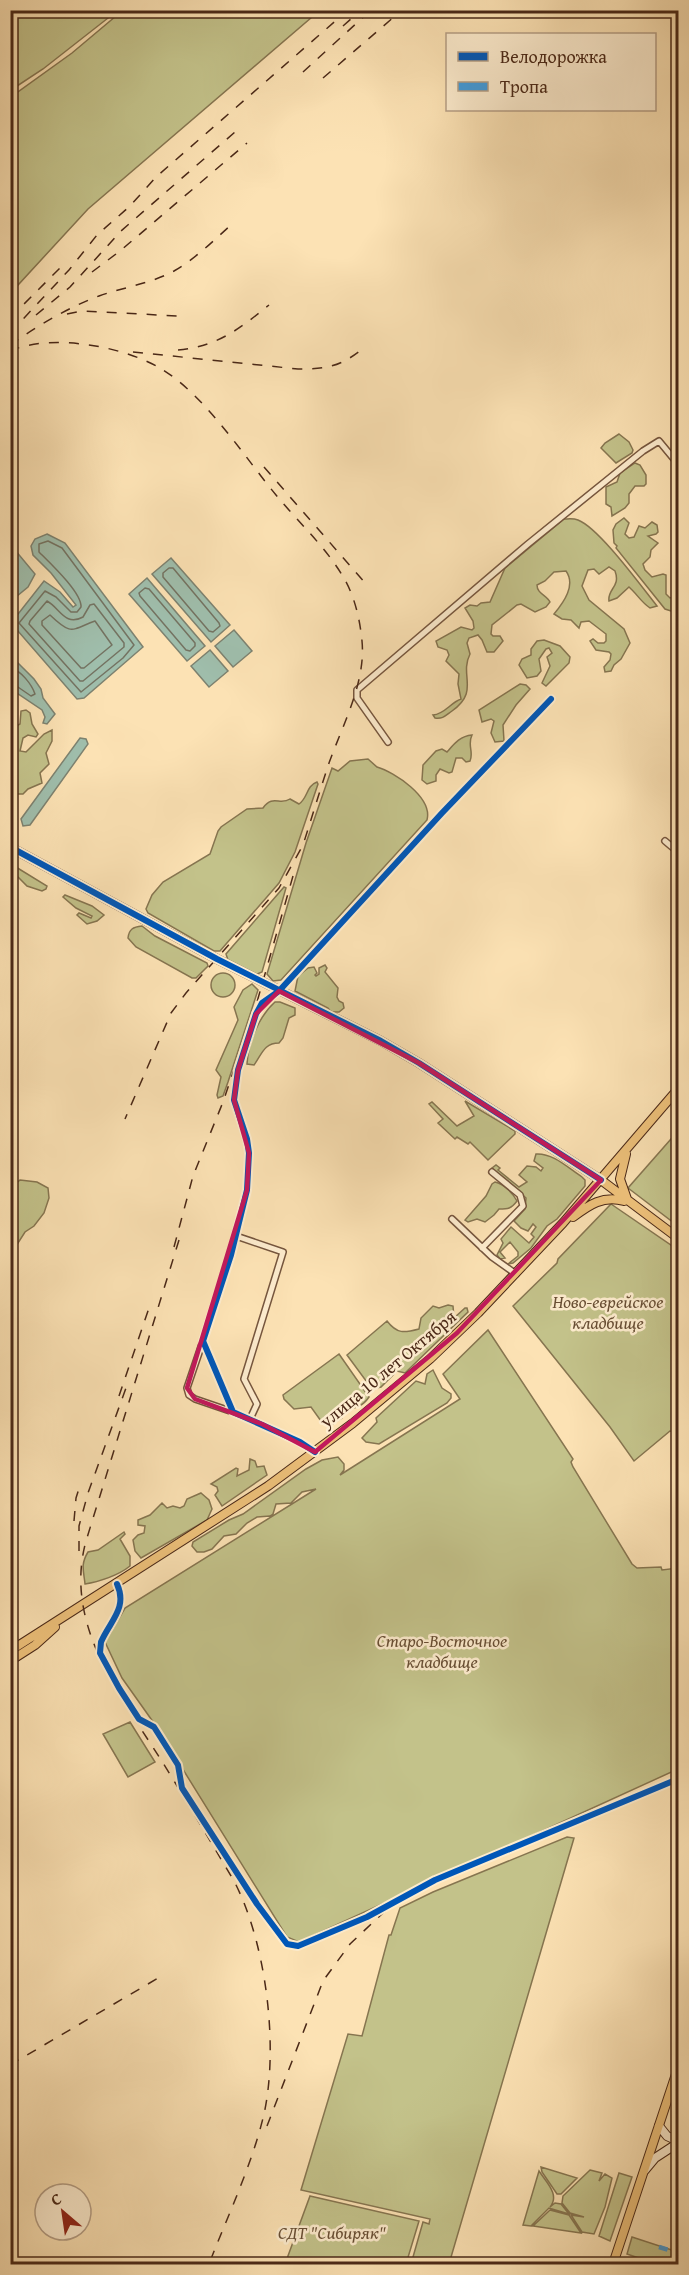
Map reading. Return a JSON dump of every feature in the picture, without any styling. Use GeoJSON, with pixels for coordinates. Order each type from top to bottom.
{"type":"FeatureCollection","features":[{"type":"Feature","properties":{"kind":"main road","name":"улица 10 лет Октября"},"geometry":{"type":"LineString","coordinates":[[10,1651],[223,1517],[315,1452],[430,1359],[516,1274],[563,1223],[678,1089]]}},
{"type":"Feature","properties":{"kind":"main road"},"geometry":{"type":"LineString","coordinates":[[630,1203],[624,1195],[620,1179],[622,1165],[631,1143]]}},
{"type":"Feature","properties":{"kind":"main road"},"geometry":{"type":"LineString","coordinates":[[601,1180],[678,1238]]}},
{"type":"Feature","properties":{"kind":"main road"},"geometry":{"type":"LineString","coordinates":[[563,1223],[601,1200],[612,1198],[630,1203]]}},
{"type":"Feature","properties":{"kind":"main road","name":"улица 10 лет Октября"},"geometry":{"type":"LineString","coordinates":[[10,1661],[35,1646],[68,1615]]}},
{"type":"Feature","properties":{"kind":"main road"},"geometry":{"type":"LineString","coordinates":[[613,2265],[659,2126],[675,2090],[678,2068]]}},
{"type":"Feature","properties":{"kind":"street"},"geometry":{"type":"LineString","coordinates":[[387,742],[357,698],[357,690],[528,544],[643,451],[659,441],[678,464]]}},
{"type":"Feature","properties":{"kind":"street"},"geometry":{"type":"LineString","coordinates":[[315,1452],[300,1442],[250,1419],[195,1399],[189,1395],[187,1388],[236,1236],[247,1190],[249,1168],[247,1139],[234,1100],[238,1070],[256,1014],[262,1004],[279,991],[550,699]]}},
{"type":"Feature","properties":{"kind":"street"},"geometry":{"type":"LineString","coordinates":[[665,841],[678,852]]}},
{"type":"Feature","properties":{"kind":"street"},"geometry":{"type":"LineString","coordinates":[[10,847],[141,919],[381,1041],[601,1180]]}},
{"type":"Feature","properties":{"kind":"street"},"geometry":{"type":"LineString","coordinates":[[482,1248],[523,1206],[520,1195],[492,1172]]}},
{"type":"Feature","properties":{"kind":"street"},"geometry":{"type":"LineString","coordinates":[[452,1219],[492,1257],[516,1274]]}},
{"type":"Feature","properties":{"kind":"street"},"geometry":{"type":"LineString","coordinates":[[236,1236],[283,1251],[244,1379],[257,1404],[250,1419]]}},
{"type":"Feature","properties":{"kind":"street"},"geometry":{"type":"LineString","coordinates":[[203,1341],[233,1412]]}},
{"type":"Feature","properties":{"kind":"street"},"geometry":{"type":"LineString","coordinates":[[117,1584],[122,1597],[99,1648],[103,1660],[136,1716],[154,1727],[176,1762],[182,1788],[256,1904],[291,1946],[298,1946],[367,1917],[414,1890],[678,1779]]}},
{"type":"Feature","properties":{"kind":"street"},"geometry":{"type":"LineString","coordinates":[[643,2173],[656,2158],[678,2142],[667,2136],[659,2126]]}},
{"type":"Feature","properties":{"kind":"highlighted area"},"geometry":{"type":"Polygon","coordinates":[[[279,991],[419,1063],[601,1180],[457,1333],[315,1452],[262,1424],[195,1399],[187,1388],[247,1190],[249,1153],[234,1100],[238,1070],[256,1014],[279,991]]]}},
{"type":"Feature","properties":{"kind":"green space"},"geometry":{"type":"Polygon","coordinates":[[[11,10],[117,11],[43,69],[11,90],[11,10]]]}},
{"type":"Feature","properties":{"kind":"green space"},"geometry":{"type":"Polygon","coordinates":[[[122,11],[319,11],[88,209],[18,285],[10,282],[11,97],[72,53],[122,11]]]}},
{"type":"Feature","properties":{"kind":"green space"},"geometry":{"type":"Polygon","coordinates":[[[619,434],[629,442],[633,450],[616,463],[601,448],[619,434]]]}},
{"type":"Feature","properties":{"kind":"green space"},"geometry":{"type":"Polygon","coordinates":[[[635,463],[640,465],[646,475],[646,484],[635,486],[629,494],[629,503],[612,516],[611,507],[606,504],[606,487],[617,482],[620,473],[635,463]]]}},
{"type":"Feature","properties":{"kind":"green space"},"geometry":{"type":"Polygon","coordinates":[[[624,518],[629,523],[625,534],[629,538],[634,537],[639,526],[645,528],[652,522],[657,525],[658,532],[648,536],[658,543],[643,564],[652,577],[666,575],[666,594],[670,598],[678,596],[678,610],[665,609],[616,548],[613,530],[616,524],[624,518]]]}},
{"type":"Feature","properties":{"kind":"green space"},"geometry":{"type":"Polygon","coordinates":[[[564,519],[578,520],[597,534],[657,606],[650,608],[629,587],[617,598],[609,601],[616,581],[615,571],[609,567],[599,574],[594,569],[588,570],[582,586],[589,600],[624,629],[630,643],[611,671],[605,672],[604,667],[610,660],[611,654],[596,650],[590,641],[593,639],[598,643],[604,643],[606,634],[589,621],[581,622],[579,628],[571,620],[562,619],[554,614],[568,593],[570,582],[566,571],[554,572],[537,585],[550,602],[546,607],[535,612],[521,604],[517,605],[492,625],[491,634],[500,636],[503,641],[494,652],[487,652],[478,635],[469,638],[467,643],[470,654],[466,669],[465,697],[446,716],[435,718],[433,715],[441,713],[461,699],[459,674],[446,661],[449,655],[447,650],[438,647],[436,641],[461,627],[472,630],[473,621],[465,608],[490,602],[505,568],[564,519]]]}},
{"type":"Feature","properties":{"kind":"green space"},"geometry":{"type":"Polygon","coordinates":[[[544,640],[560,646],[570,657],[569,663],[546,686],[542,683],[550,666],[547,657],[552,653],[549,648],[539,659],[541,671],[537,676],[527,678],[519,665],[522,659],[531,655],[531,649],[537,641],[544,640]]]}},
{"type":"Feature","properties":{"kind":"green space"},"geometry":{"type":"Polygon","coordinates":[[[520,684],[530,689],[503,725],[504,741],[495,742],[491,733],[494,721],[491,719],[482,722],[479,710],[520,684]]]}},
{"type":"Feature","properties":{"kind":"green space"},"geometry":{"type":"Polygon","coordinates":[[[26,710],[30,713],[32,724],[38,734],[36,737],[28,735],[23,738],[20,751],[26,752],[44,734],[52,730],[52,741],[46,753],[49,764],[40,773],[42,783],[28,789],[23,794],[14,794],[11,790],[11,729],[20,724],[21,711],[26,710]]]}},
{"type":"Feature","properties":{"kind":"green space"},"geometry":{"type":"Polygon","coordinates":[[[472,735],[470,761],[466,762],[462,758],[456,758],[452,772],[440,769],[436,775],[436,781],[427,784],[422,780],[423,765],[436,751],[442,749],[447,752],[455,743],[472,735]]]}},
{"type":"Feature","properties":{"kind":"green space"},"geometry":{"type":"Polygon","coordinates":[[[368,759],[377,767],[402,780],[418,794],[427,811],[427,820],[281,980],[273,981],[267,974],[306,843],[332,768],[338,771],[350,761],[368,759]]]}},
{"type":"Feature","properties":{"kind":"green space"},"geometry":{"type":"Polygon","coordinates":[[[317,782],[295,852],[279,883],[220,951],[214,951],[148,913],[146,909],[152,895],[163,882],[210,854],[221,827],[247,809],[263,808],[273,801],[290,799],[299,804],[311,786],[317,782]]]}},
{"type":"Feature","properties":{"kind":"green space"},"geometry":{"type":"Polygon","coordinates":[[[11,864],[47,886],[46,889],[42,891],[27,886],[18,877],[11,877],[11,864]]]}},
{"type":"Feature","properties":{"kind":"green space"},"geometry":{"type":"Polygon","coordinates":[[[284,887],[286,888],[262,972],[255,975],[228,960],[226,954],[284,887]]]}},
{"type":"Feature","properties":{"kind":"green space"},"geometry":{"type":"Polygon","coordinates":[[[65,895],[92,906],[104,915],[97,921],[87,924],[77,915],[79,913],[91,918],[92,916],[76,908],[63,897],[65,895]]]}},
{"type":"Feature","properties":{"kind":"green space"},"geometry":{"type":"Polygon","coordinates":[[[142,926],[155,936],[207,963],[208,966],[196,978],[192,978],[136,947],[128,938],[129,932],[142,926]]]}},
{"type":"Feature","properties":{"kind":"green space"},"geometry":{"type":"Polygon","coordinates":[[[325,965],[327,968],[325,972],[338,988],[337,997],[343,1003],[344,1008],[339,1012],[331,1012],[328,1008],[295,991],[298,976],[308,968],[314,967],[316,976],[319,974],[319,968],[325,965]]]}},
{"type":"Feature","properties":{"kind":"green space"},"geometry":{"type":"Polygon","coordinates":[[[223,973],[231,977],[235,985],[231,993],[223,997],[215,993],[211,985],[215,977],[223,973]]]}},
{"type":"Feature","properties":{"kind":"green space"},"geometry":{"type":"Polygon","coordinates":[[[252,984],[258,990],[223,1096],[218,1098],[221,1077],[216,1070],[238,1020],[234,1007],[243,990],[252,984]]]}},
{"type":"Feature","properties":{"kind":"green space"},"geometry":{"type":"Polygon","coordinates":[[[275,1002],[295,1008],[295,1015],[289,1018],[283,1038],[279,1043],[267,1047],[254,1065],[247,1064],[255,1030],[275,1002]]]}},
{"type":"Feature","properties":{"kind":"green space"},"geometry":{"type":"Polygon","coordinates":[[[465,1101],[515,1131],[515,1134],[488,1160],[470,1142],[468,1144],[457,1137],[455,1139],[438,1123],[443,1119],[429,1104],[432,1102],[457,1126],[474,1116],[465,1101]]]}},
{"type":"Feature","properties":{"kind":"green space"},"geometry":{"type":"Polygon","coordinates":[[[678,1131],[678,1226],[628,1188],[678,1131]]]}},
{"type":"Feature","properties":{"kind":"green space"},"geometry":{"type":"Polygon","coordinates":[[[536,1154],[560,1161],[585,1180],[585,1186],[557,1219],[547,1226],[531,1248],[513,1263],[508,1264],[518,1256],[518,1252],[510,1242],[500,1252],[505,1258],[500,1259],[497,1255],[503,1243],[501,1239],[511,1227],[529,1243],[534,1237],[531,1234],[536,1227],[533,1224],[528,1231],[514,1221],[525,1209],[526,1198],[492,1168],[496,1165],[500,1168],[498,1170],[519,1187],[527,1182],[519,1175],[527,1166],[536,1167],[541,1171],[543,1168],[534,1161],[536,1154]]]}},
{"type":"Feature","properties":{"kind":"green space"},"geometry":{"type":"Polygon","coordinates":[[[20,1180],[37,1182],[48,1188],[49,1198],[44,1213],[34,1226],[25,1232],[11,1254],[11,1191],[20,1180]]]}},
{"type":"Feature","properties":{"kind":"green space"},"geometry":{"type":"Polygon","coordinates":[[[495,1182],[508,1189],[517,1201],[509,1208],[499,1209],[485,1222],[477,1219],[468,1222],[465,1220],[486,1196],[495,1182]]]}},
{"type":"Feature","properties":{"kind":"green space","name":"Ново-еврейское кладбище"},"geometry":{"type":"Polygon","coordinates":[[[611,1204],[678,1250],[678,1432],[670,1431],[634,1461],[610,1427],[513,1306],[557,1263],[558,1259],[611,1204]]]}},
{"type":"Feature","properties":{"kind":"green space"},"geometry":{"type":"Polygon","coordinates":[[[433,1306],[439,1308],[453,1306],[454,1318],[465,1308],[468,1312],[405,1373],[397,1371],[381,1387],[372,1389],[347,1355],[387,1321],[401,1331],[419,1329],[421,1318],[433,1306]]]}},
{"type":"Feature","properties":{"kind":"green space","name":"Старо-Восточное кладбище"},"geometry":{"type":"Polygon","coordinates":[[[488,1330],[573,1459],[571,1462],[573,1467],[632,1564],[637,1568],[661,1567],[662,1570],[678,1568],[678,1769],[299,1942],[287,1937],[156,1726],[122,1678],[105,1642],[125,1608],[316,1489],[302,1492],[291,1503],[276,1504],[273,1514],[257,1517],[236,1534],[224,1536],[212,1549],[197,1552],[192,1546],[193,1542],[243,1514],[322,1460],[338,1457],[344,1464],[344,1470],[340,1475],[460,1399],[443,1374],[488,1330]]]}},
{"type":"Feature","properties":{"kind":"green space"},"geometry":{"type":"Polygon","coordinates":[[[339,1354],[369,1397],[363,1404],[341,1411],[342,1418],[333,1424],[328,1418],[321,1421],[311,1407],[294,1409],[284,1399],[283,1395],[339,1354]]]}},
{"type":"Feature","properties":{"kind":"green space"},"geometry":{"type":"Polygon","coordinates":[[[433,1370],[442,1388],[451,1394],[447,1403],[379,1444],[366,1442],[362,1438],[377,1422],[376,1418],[416,1381],[425,1384],[427,1374],[433,1370]]]}},
{"type":"Feature","properties":{"kind":"green space"},"geometry":{"type":"Polygon","coordinates":[[[250,1459],[255,1461],[257,1467],[264,1466],[267,1475],[222,1506],[215,1495],[218,1491],[217,1487],[211,1484],[236,1468],[238,1469],[237,1476],[249,1470],[250,1459]]]}},
{"type":"Feature","properties":{"kind":"green space"},"geometry":{"type":"Polygon","coordinates":[[[201,1493],[209,1500],[212,1509],[207,1520],[141,1558],[135,1551],[133,1540],[144,1533],[145,1526],[138,1525],[138,1520],[150,1515],[162,1503],[167,1508],[173,1506],[180,1508],[184,1506],[187,1499],[201,1493]]]}},
{"type":"Feature","properties":{"kind":"green space"},"geometry":{"type":"Polygon","coordinates":[[[124,1532],[125,1534],[120,1539],[130,1556],[130,1566],[109,1578],[85,1584],[83,1565],[88,1552],[98,1550],[124,1532]]]}},
{"type":"Feature","properties":{"kind":"green space"},"geometry":{"type":"Polygon","coordinates":[[[130,1722],[155,1762],[128,1777],[103,1734],[130,1722]]]}},
{"type":"Feature","properties":{"kind":"green space"},"geometry":{"type":"Polygon","coordinates":[[[567,1837],[574,1838],[449,2264],[411,2264],[423,2222],[429,2224],[430,2219],[301,2190],[348,2034],[362,2036],[389,1935],[391,1935],[400,1908],[433,1892],[567,1837]]]}},
{"type":"Feature","properties":{"kind":"green space"},"geometry":{"type":"Polygon","coordinates":[[[541,2167],[577,2178],[561,2194],[557,2194],[541,2167]]]}},
{"type":"Feature","properties":{"kind":"green space"},"geometry":{"type":"Polygon","coordinates":[[[590,2170],[602,2173],[599,2181],[605,2174],[612,2178],[605,2207],[594,2234],[582,2232],[571,2215],[584,2217],[570,2213],[562,2203],[563,2196],[590,2170]]]}},
{"type":"Feature","properties":{"kind":"green space"},"geometry":{"type":"Polygon","coordinates":[[[539,2171],[553,2194],[554,2198],[550,2207],[555,2203],[561,2204],[569,2214],[549,2208],[531,2226],[523,2225],[539,2171]]]}},
{"type":"Feature","properties":{"kind":"green space"},"geometry":{"type":"Polygon","coordinates":[[[619,2173],[632,2177],[610,2241],[599,2236],[619,2173]]]}},
{"type":"Feature","properties":{"kind":"green space","name":"СДТ \"Сибиряк\""},"geometry":{"type":"Polygon","coordinates":[[[310,2196],[419,2221],[406,2264],[285,2264],[310,2196]]]}},
{"type":"Feature","properties":{"kind":"green space"},"geometry":{"type":"Polygon","coordinates":[[[550,2210],[569,2215],[581,2233],[533,2226],[550,2210]]]}},
{"type":"Feature","properties":{"kind":"green space"},"geometry":{"type":"Polygon","coordinates":[[[632,2237],[678,2252],[678,2264],[656,2264],[627,2254],[632,2237]]]}},
{"type":"Feature","properties":{"kind":"water"},"geometry":{"type":"Polygon","coordinates":[[[47,534],[65,543],[143,647],[84,698],[77,699],[11,623],[44,581],[60,592],[73,607],[76,605],[51,573],[33,555],[31,546],[35,539],[47,534]]]}},
{"type":"Feature","properties":{"kind":"water"},"geometry":{"type":"Polygon","coordinates":[[[15,550],[35,574],[28,587],[11,601],[11,552],[15,550]]]}},
{"type":"Feature","properties":{"kind":"water"},"geometry":{"type":"Polygon","coordinates":[[[171,558],[230,625],[211,642],[152,574],[171,558]]]}},
{"type":"Feature","properties":{"kind":"water"},"geometry":{"type":"Polygon","coordinates":[[[147,578],[205,646],[187,661],[129,594],[147,578]]]}},
{"type":"Feature","properties":{"kind":"water"},"geometry":{"type":"Polygon","coordinates":[[[234,630],[252,651],[233,667],[215,646],[234,630]]]}},
{"type":"Feature","properties":{"kind":"water"},"geometry":{"type":"Polygon","coordinates":[[[210,650],[228,671],[209,687],[191,666],[210,650]]]}},
{"type":"Feature","properties":{"kind":"water"},"geometry":{"type":"Polygon","coordinates":[[[10,661],[18,663],[41,689],[43,698],[55,714],[47,724],[43,723],[45,717],[42,710],[11,689],[10,661]]]}},
{"type":"Feature","properties":{"kind":"water"},"geometry":{"type":"Polygon","coordinates":[[[80,738],[86,739],[88,744],[30,825],[23,826],[21,819],[80,738]]]}},
{"type":"Feature","properties":{"kind":"railway"},"geometry":{"type":"LineString","coordinates":[[10,333],[69,270],[97,235],[130,206],[156,177],[348,10]]}},
{"type":"Feature","properties":{"kind":"railway"},"geometry":{"type":"LineString","coordinates":[[343,26],[361,10]]}},
{"type":"Feature","properties":{"kind":"railway"},"geometry":{"type":"LineString","coordinates":[[303,72],[371,10]]}},
{"type":"Feature","properties":{"kind":"railway"},"geometry":{"type":"LineString","coordinates":[[323,78],[402,10]]}},
{"type":"Feature","properties":{"kind":"railway"},"geometry":{"type":"LineString","coordinates":[[36,315],[70,287],[121,231],[235,132]]}},
{"type":"Feature","properties":{"kind":"railway"},"geometry":{"type":"LineString","coordinates":[[92,272],[247,143]]}},
{"type":"Feature","properties":{"kind":"railway"},"geometry":{"type":"LineString","coordinates":[[10,345],[42,324],[76,306],[174,271],[197,255],[231,225]]}},
{"type":"Feature","properties":{"kind":"railway"},"geometry":{"type":"LineString","coordinates":[[10,318],[61,267]]}},
{"type":"Feature","properties":{"kind":"railway"},"geometry":{"type":"LineString","coordinates":[[178,350],[216,341],[269,305]]}},
{"type":"Feature","properties":{"kind":"railway"},"geometry":{"type":"LineString","coordinates":[[67,314],[82,311],[178,316]]}},
{"type":"Feature","properties":{"kind":"railway"},"geometry":{"type":"LineString","coordinates":[[10,351],[45,343],[86,344],[144,360],[177,380],[208,410],[276,495],[330,557],[352,594],[361,633],[362,656],[357,687],[329,763],[303,845],[279,888],[171,1013],[125,1119]]}},
{"type":"Feature","properties":{"kind":"railway"},"geometry":{"type":"LineString","coordinates":[[133,352],[309,369],[335,365],[350,358],[366,346]]}},
{"type":"Feature","properties":{"kind":"railway"},"geometry":{"type":"LineString","coordinates":[[264,467],[366,584]]}},
{"type":"Feature","properties":{"kind":"railway"},"geometry":{"type":"LineString","coordinates":[[174,1247],[193,1176],[223,1102],[257,1002],[293,876]]}},
{"type":"Feature","properties":{"kind":"railway"},"geometry":{"type":"LineString","coordinates":[[179,1240],[86,1541],[81,1572],[82,1602],[89,1630],[100,1658],[130,1712],[234,1881],[245,1906],[262,1964],[270,2026],[268,2087],[264,2114],[246,2171],[209,2264]]}},
{"type":"Feature","properties":{"kind":"railway"},"geometry":{"type":"LineString","coordinates":[[119,1396],[149,1308]]}},
{"type":"Feature","properties":{"kind":"railway"},"geometry":{"type":"LineString","coordinates":[[79,1551],[79,1526],[88,1493],[126,1388]]}},
{"type":"Feature","properties":{"kind":"railway"},"geometry":{"type":"LineString","coordinates":[[74,1521],[76,1498],[81,1482]]}},
{"type":"Feature","properties":{"kind":"railway"},"geometry":{"type":"LineString","coordinates":[[267,2126],[323,1981],[350,1944],[384,1912],[439,1881],[678,1781]]}},
{"type":"Feature","properties":{"kind":"railway"},"geometry":{"type":"LineString","coordinates":[[10,2065],[165,1974]]}},
{"type":"Feature","properties":{"kind":"marked path"},"geometry":{"type":"LineString","coordinates":[[659,2247],[678,2253]]}},
{"type":"Feature","properties":{"kind":"marked path"},"geometry":{"type":"LineString","coordinates":[[655,2260],[669,2264]]}},
{"type":"Feature","properties":{"kind":"cycle path"},"geometry":{"type":"LineString","coordinates":[[315,1452],[300,1442],[233,1412],[203,1341],[231,1255],[247,1190],[249,1153],[247,1139],[234,1100],[238,1070],[256,1014],[262,1003],[279,991],[442,813],[551,699]]}},
{"type":"Feature","properties":{"kind":"cycle path"},"geometry":{"type":"LineString","coordinates":[[10,847],[217,959],[381,1041],[601,1180]]}},
{"type":"Feature","properties":{"kind":"cycle path"},"geometry":{"type":"LineString","coordinates":[[117,1584],[120,1593],[119,1607],[101,1642],[100,1653],[139,1719],[154,1727],[178,1765],[182,1788],[257,1904],[287,1944],[298,1946],[367,1917],[435,1880],[678,1779]]}}]}
